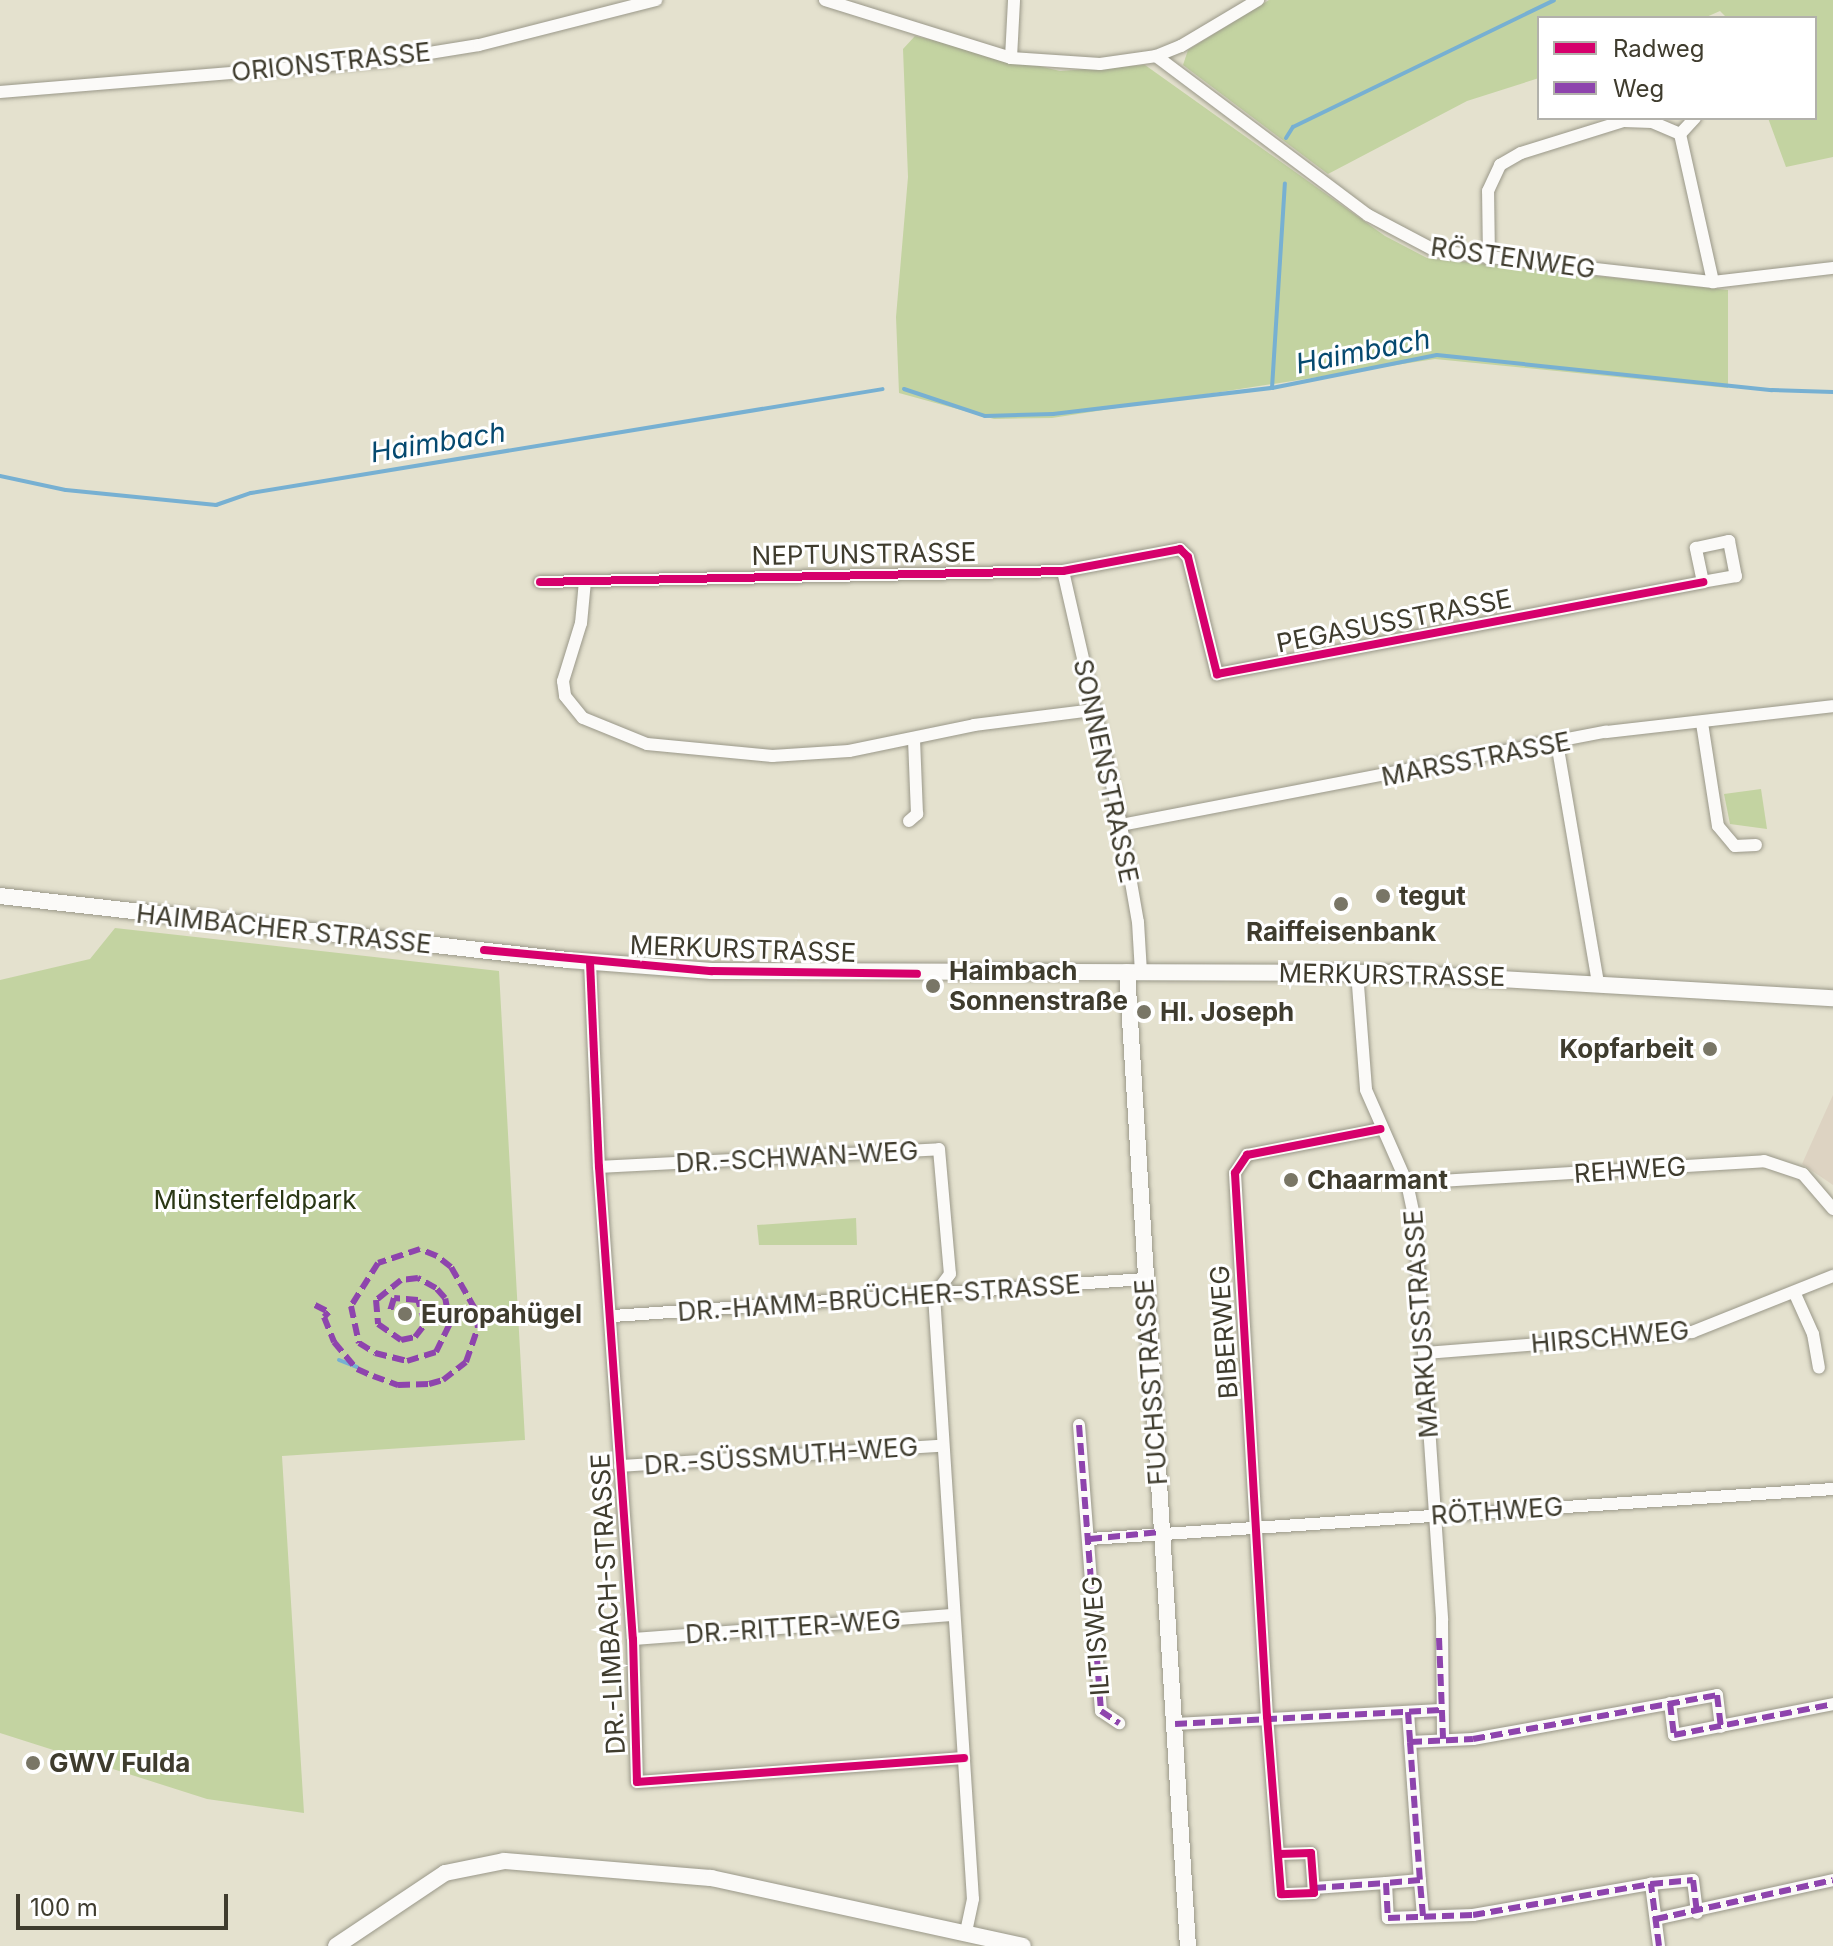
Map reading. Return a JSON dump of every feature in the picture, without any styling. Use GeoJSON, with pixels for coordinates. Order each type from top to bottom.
{"type":"FeatureCollection","features":[{"type":"Feature","properties":{"kind":"main road","name":"HAIMBACHER STRASSE"},"geometry":{"type":"LineString","coordinates":[[0,896],[568,960]]}},
{"type":"Feature","properties":{"kind":"main road","name":"MERKURSTRASSE"},"geometry":{"type":"LineString","coordinates":[[568,960],[785,973],[1357,972],[1598,982],[1833,998]]}},
{"type":"Feature","properties":{"kind":"main road","name":"FUCHSSTRASSE"},"geometry":{"type":"LineString","coordinates":[[1134,972],[1145,1279],[1160,1532],[1181,1791],[1188,1946]]}},
{"type":"Feature","properties":{"kind":"main road"},"geometry":{"type":"LineString","coordinates":[[336,1946],[445,1873],[504,1861],[608,1866],[711,1878],[1023,1946]]}},
{"type":"Feature","properties":{"kind":"street","name":"ORIONSTRASSE"},"geometry":{"type":"LineString","coordinates":[[0,92],[386,60],[479,45],[656,0]]}},
{"type":"Feature","properties":{"kind":"street"},"geometry":{"type":"LineString","coordinates":[[825,0],[1011,58],[1100,64],[1156,56],[1220,27],[1258,0]]}},
{"type":"Feature","properties":{"kind":"street"},"geometry":{"type":"LineString","coordinates":[[1011,58],[1014,0]]}},
{"type":"Feature","properties":{"kind":"street","name":"RÖSTENWEG"},"geometry":{"type":"LineString","coordinates":[[1156,56],[1398,235],[1436,251],[1713,282],[1833,268]]}},
{"type":"Feature","properties":{"kind":"street"},"geometry":{"type":"LineString","coordinates":[[1680,134],[1693,120]]}},
{"type":"Feature","properties":{"kind":"street"},"geometry":{"type":"LineString","coordinates":[[1489,259],[1488,191],[1500,165],[1521,153],[1624,121],[1652,122],[1680,134]]}},
{"type":"Feature","properties":{"kind":"street"},"geometry":{"type":"LineString","coordinates":[[1680,134],[1713,282]]}},
{"type":"Feature","properties":{"kind":"street","name":"NEPTUNSTRASSE"},"geometry":{"type":"LineString","coordinates":[[540,582],[1063,571],[1185,552]]}},
{"type":"Feature","properties":{"kind":"street","name":"PEGASUSSTRASSE"},"geometry":{"type":"LineString","coordinates":[[1185,552],[1217,674],[1703,582]]}},
{"type":"Feature","properties":{"kind":"street","name":"SONNENSTRASSE"},"geometry":{"type":"LineString","coordinates":[[1063,571],[1092,710],[1121,825],[1138,922],[1134,972]]}},
{"type":"Feature","properties":{"kind":"street"},"geometry":{"type":"LineString","coordinates":[[585,581],[581,623],[563,681],[565,696],[583,718],[609,733],[698,753],[772,756],[849,751],[914,740],[974,725],[1092,710]]}},
{"type":"Feature","properties":{"kind":"street","name":"MARSSTRASSE"},"geometry":{"type":"LineString","coordinates":[[1121,825],[1557,743],[1833,706]]}},
{"type":"Feature","properties":{"kind":"street"},"geometry":{"type":"LineString","coordinates":[[1702,723],[1718,826],[1735,846],[1756,845]]}},
{"type":"Feature","properties":{"kind":"street"},"geometry":{"type":"LineString","coordinates":[[909,821],[917,814],[914,740]]}},
{"type":"Feature","properties":{"kind":"street"},"geometry":{"type":"LineString","coordinates":[[1557,743],[1598,982]]}},
{"type":"Feature","properties":{"kind":"street","name":"DR.-LIMBACH-STRASSE"},"geometry":{"type":"LineString","coordinates":[[590,962],[599,1167],[613,1316],[633,1639],[637,1782],[964,1758]]}},
{"type":"Feature","properties":{"kind":"street","name":"MARKUSSTRASSE"},"geometry":{"type":"LineString","coordinates":[[1357,972],[1362,1073],[1381,1129],[1407,1183],[1425,1353],[1442,1620],[1439,1638],[1443,1739]]}},
{"type":"Feature","properties":{"kind":"street","name":"BIBERWEG"},"geometry":{"type":"LineString","coordinates":[[1314,1888],[1314,1893],[1281,1894],[1267,1717],[1266,1647],[1236,1166],[1247,1155],[1381,1129]]}},
{"type":"Feature","properties":{"kind":"street","name":"DR.-SCHWAN-WEG"},"geometry":{"type":"LineString","coordinates":[[599,1167],[939,1149],[950,1274],[934,1295]]}},
{"type":"Feature","properties":{"kind":"street","name":"REHWEG"},"geometry":{"type":"LineString","coordinates":[[1407,1183],[1764,1161],[1803,1174],[1833,1209]]}},
{"type":"Feature","properties":{"kind":"street","name":"HIRSCHWEG"},"geometry":{"type":"LineString","coordinates":[[1425,1353],[1692,1332],[1795,1294],[1833,1276]]}},
{"type":"Feature","properties":{"kind":"street","name":"DR.-HAMM-BRÜCHER-STRASSE"},"geometry":{"type":"LineString","coordinates":[[613,1316],[1145,1279]]}},
{"type":"Feature","properties":{"kind":"street"},"geometry":{"type":"LineString","coordinates":[[1795,1294],[1813,1334],[1819,1367]]}},
{"type":"Feature","properties":{"kind":"street"},"geometry":{"type":"LineString","coordinates":[[934,1295],[952,1615],[973,1899],[966,1932]]}},
{"type":"Feature","properties":{"kind":"street","name":"ILTISWEG"},"geometry":{"type":"LineString","coordinates":[[1079,1425],[1101,1711],[1119,1723]]}},
{"type":"Feature","properties":{"kind":"street","name":"DR.-SÜSSMUTH-WEG"},"geometry":{"type":"LineString","coordinates":[[620,1466],[942,1446]]}},
{"type":"Feature","properties":{"kind":"street","name":"RÖTHWEG"},"geometry":{"type":"LineString","coordinates":[[1160,1532],[1833,1489]]}},
{"type":"Feature","properties":{"kind":"street","name":"ILTISWEG"},"geometry":{"type":"LineString","coordinates":[[1090,1539],[1160,1532]]}},
{"type":"Feature","properties":{"kind":"street","name":"DR.-RITTER-WEG"},"geometry":{"type":"LineString","coordinates":[[633,1639],[952,1615]]}},
{"type":"Feature","properties":{"kind":"street"},"geometry":{"type":"LineString","coordinates":[[1410,1742],[1473,1739],[1717,1695],[1721,1727]]}},
{"type":"Feature","properties":{"kind":"street"},"geometry":{"type":"LineString","coordinates":[[1670,1703],[1674,1735],[1833,1704]]}},
{"type":"Feature","properties":{"kind":"street"},"geometry":{"type":"LineString","coordinates":[[1175,1724],[1441,1710]]}},
{"type":"Feature","properties":{"kind":"street"},"geometry":{"type":"LineString","coordinates":[[1408,1712],[1423,1916]]}},
{"type":"Feature","properties":{"kind":"street"},"geometry":{"type":"LineString","coordinates":[[1279,1854],[1311,1853],[1314,1888],[1420,1880]]}},
{"type":"Feature","properties":{"kind":"street"},"geometry":{"type":"LineString","coordinates":[[1386,1883],[1388,1918],[1473,1915],[1651,1884],[1693,1880],[1697,1913]]}},
{"type":"Feature","properties":{"kind":"street"},"geometry":{"type":"LineString","coordinates":[[1656,1919],[1697,1913],[1833,1880]]}},
{"type":"Feature","properties":{"kind":"street"},"geometry":{"type":"LineString","coordinates":[[1651,1884],[1659,1946]]}},
{"type":"Feature","properties":{"kind":"shaded area"},"geometry":{"type":"Polygon","coordinates":[[[1833,1095],[1833,1185],[1802,1164],[1833,1095]]]}},
{"type":"Feature","properties":{"kind":"green space"},"geometry":{"type":"Polygon","coordinates":[[[1269,0],[1833,0],[1833,157],[1786,167],[1769,120],[1817,120],[1817,16],[1725,16],[1720,11],[1709,16],[1537,16],[1537,79],[1467,101],[1328,174],[1183,65],[1188,50],[1269,0]]]}},
{"type":"Feature","properties":{"kind":"green space"},"geometry":{"type":"Polygon","coordinates":[[[915,36],[1060,71],[1145,65],[1385,236],[1427,258],[1728,290],[1728,388],[1435,359],[1052,418],[994,419],[899,393],[896,317],[908,177],[903,49],[915,36]]]}},
{"type":"Feature","properties":{"kind":"green space"},"geometry":{"type":"Polygon","coordinates":[[[1761,789],[1767,829],[1730,824],[1724,794],[1761,789]]]}},
{"type":"Feature","properties":{"kind":"green space","name":"Münsterfeldpark"},"geometry":{"type":"Polygon","coordinates":[[[115,928],[499,971],[525,1440],[282,1456],[304,1813],[207,1799],[0,1733],[0,980],[90,959],[115,928]]]}},
{"type":"Feature","properties":{"kind":"green space"},"geometry":{"type":"Polygon","coordinates":[[[856,1218],[857,1245],[759,1245],[757,1225],[856,1218]]]}},
{"type":"Feature","properties":{"kind":"waterway"},"geometry":{"type":"LineString","coordinates":[[1286,138],[1293,127],[1554,0]]}},
{"type":"Feature","properties":{"kind":"waterway"},"geometry":{"type":"LineString","coordinates":[[1272,388],[1285,183]]}},
{"type":"Feature","properties":{"kind":"waterway","name":"Haimbach"},"geometry":{"type":"LineString","coordinates":[[904,389],[985,416],[1053,414],[1272,388],[1437,355],[1772,390],[1833,392]]}},
{"type":"Feature","properties":{"kind":"waterway","name":"Haimbach"},"geometry":{"type":"LineString","coordinates":[[0,476],[66,490],[216,505],[251,493],[883,389]]}},
{"type":"Feature","properties":{"kind":"waterway"},"geometry":{"type":"LineString","coordinates":[[339,1360],[357,1367]]}},
{"type":"Feature","properties":{"kind":"marked path"},"geometry":{"type":"LineString","coordinates":[[315,1305],[329,1312],[324,1317],[334,1342],[357,1369],[373,1376],[398,1385],[429,1384],[443,1380],[466,1362],[478,1328],[475,1309],[451,1267],[437,1256],[420,1249],[378,1263],[351,1306],[359,1343],[375,1353],[407,1361],[436,1352],[450,1323],[445,1298],[436,1288],[418,1278],[401,1280],[376,1300],[378,1324],[401,1340],[415,1337],[425,1324],[418,1300],[394,1298],[389,1314]]}},
{"type":"Feature","properties":{"kind":"marked path"},"geometry":{"type":"LineString","coordinates":[[1079,1425],[1101,1711],[1119,1723]]}},
{"type":"Feature","properties":{"kind":"marked path"},"geometry":{"type":"LineString","coordinates":[[1090,1539],[1160,1532]]}},
{"type":"Feature","properties":{"kind":"marked path"},"geometry":{"type":"LineString","coordinates":[[1439,1638],[1443,1739]]}},
{"type":"Feature","properties":{"kind":"marked path"},"geometry":{"type":"LineString","coordinates":[[1408,1712],[1410,1742],[1473,1739],[1717,1695],[1721,1727]]}},
{"type":"Feature","properties":{"kind":"marked path"},"geometry":{"type":"LineString","coordinates":[[1670,1703],[1674,1735],[1833,1704]]}},
{"type":"Feature","properties":{"kind":"marked path"},"geometry":{"type":"LineString","coordinates":[[1175,1724],[1441,1710]]}},
{"type":"Feature","properties":{"kind":"marked path"},"geometry":{"type":"LineString","coordinates":[[1410,1742],[1420,1880]]}},
{"type":"Feature","properties":{"kind":"marked path"},"geometry":{"type":"LineString","coordinates":[[1423,1916],[1420,1880],[1386,1883],[1388,1918],[1473,1915],[1651,1884]]}},
{"type":"Feature","properties":{"kind":"marked path"},"geometry":{"type":"LineString","coordinates":[[1659,1946],[1651,1884],[1693,1880],[1697,1913]]}},
{"type":"Feature","properties":{"kind":"marked path"},"geometry":{"type":"LineString","coordinates":[[1656,1919],[1833,1880]]}},
{"type":"Feature","properties":{"kind":"marked path"},"geometry":{"type":"LineString","coordinates":[[1314,1888],[1386,1883]]}},
{"type":"Feature","properties":{"kind":"cycle path"},"geometry":{"type":"LineString","coordinates":[[540,582],[1063,571],[1180,549],[1188,557],[1217,674],[1703,582]]}},
{"type":"Feature","properties":{"kind":"cycle path"},"geometry":{"type":"LineString","coordinates":[[484,950],[712,971],[917,974]]}},
{"type":"Feature","properties":{"kind":"cycle path"},"geometry":{"type":"LineString","coordinates":[[590,962],[599,1167],[633,1639],[637,1782],[964,1758]]}},
{"type":"Feature","properties":{"kind":"cycle path"},"geometry":{"type":"LineString","coordinates":[[1279,1854],[1311,1853],[1314,1893],[1281,1894],[1267,1717],[1235,1173],[1247,1155],[1381,1129]]}},
{"type":"Feature","properties":{"kind":"place","name":"tegut"},"geometry":{"type":"Point","coordinates":[1383,896]}},
{"type":"Feature","properties":{"kind":"place","name":"Raiffeisenbank"},"geometry":{"type":"Point","coordinates":[1341,904]}},
{"type":"Feature","properties":{"kind":"place","name":"Haimbach Sonnenstraße"},"geometry":{"type":"Point","coordinates":[933,986]}},
{"type":"Feature","properties":{"kind":"place","name":"Hl. Joseph"},"geometry":{"type":"Point","coordinates":[1144,1012]}},
{"type":"Feature","properties":{"kind":"place","name":"Kopfarbeit"},"geometry":{"type":"Point","coordinates":[1710,1049]}},
{"type":"Feature","properties":{"kind":"place","name":"Chaarmant"},"geometry":{"type":"Point","coordinates":[1291,1180]}},
{"type":"Feature","properties":{"kind":"place","name":"Europahügel"},"geometry":{"type":"Point","coordinates":[405,1314]}},
{"type":"Feature","properties":{"kind":"place","name":"GWV Fulda"},"geometry":{"type":"Point","coordinates":[33,1763]}}]}
